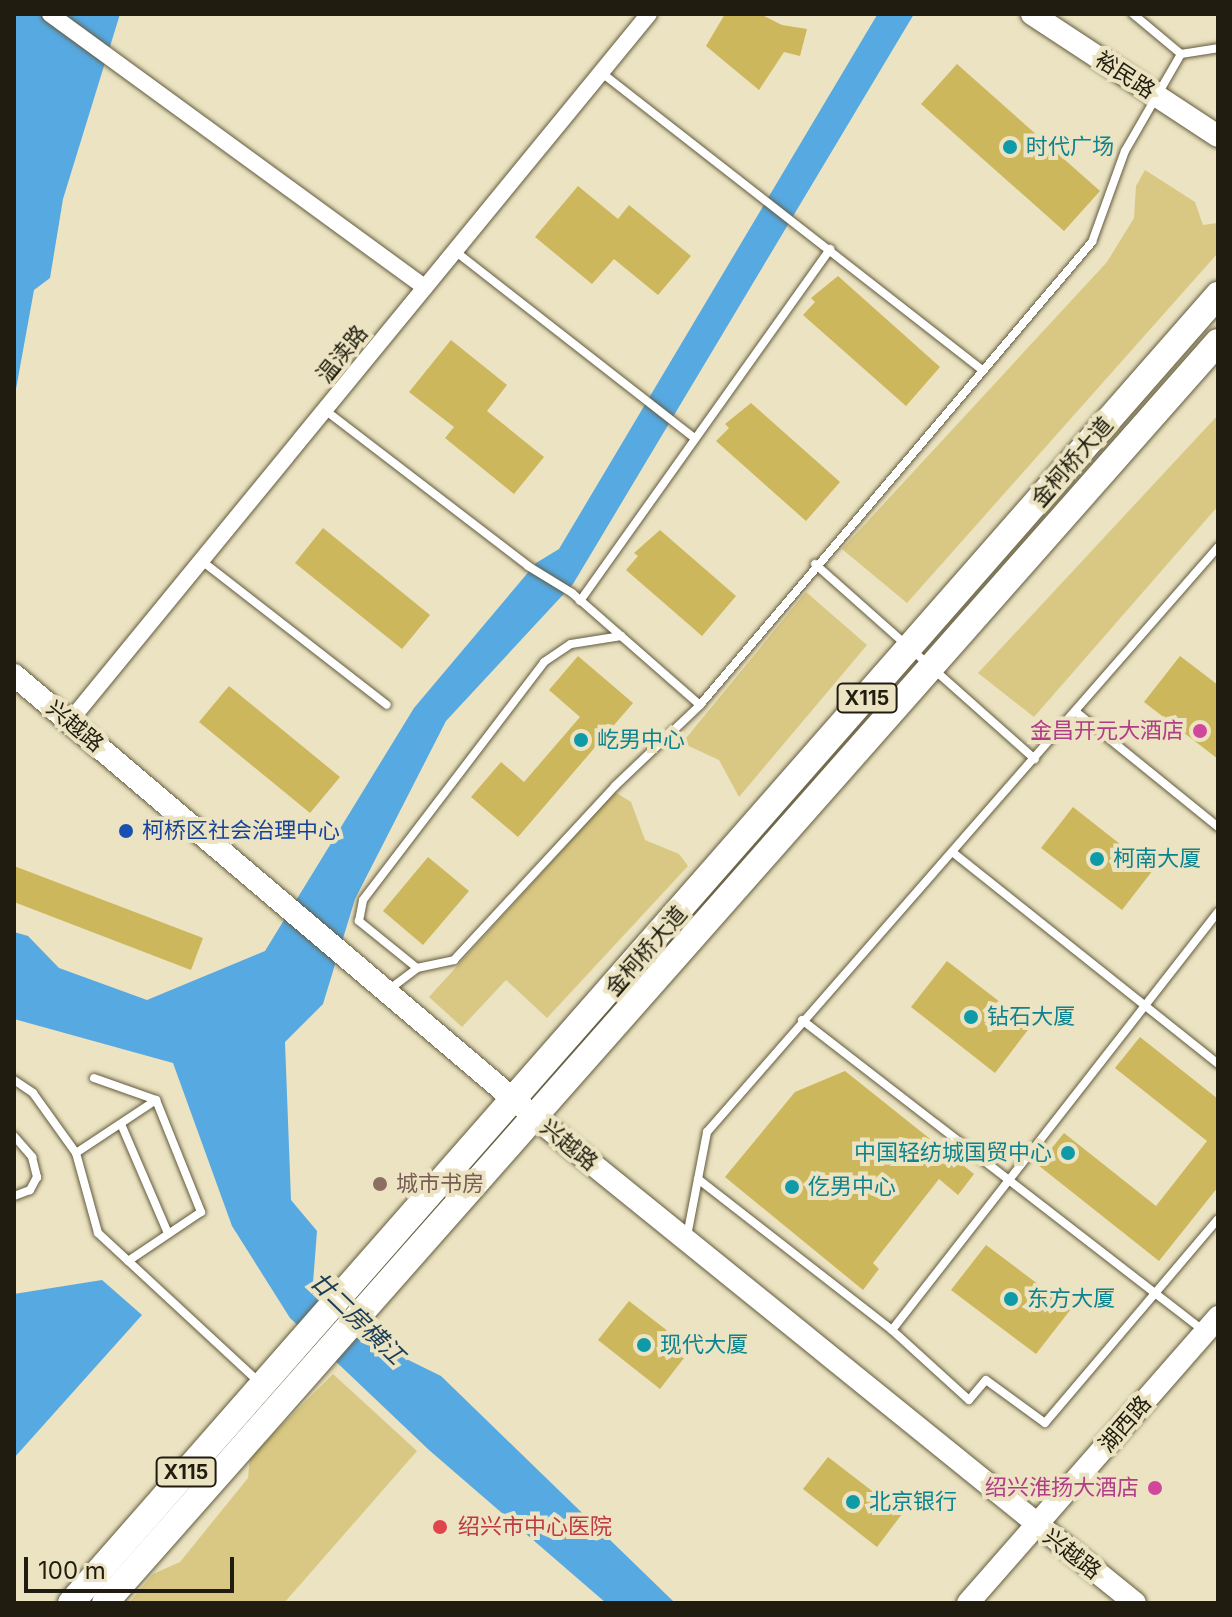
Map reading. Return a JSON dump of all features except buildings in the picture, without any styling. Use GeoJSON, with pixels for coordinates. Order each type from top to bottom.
{"type":"FeatureCollection","features":[{"type":"Feature","properties":{"kind":"main road","name":"金柯桥大道"},"geometry":{"type":"LineString","coordinates":[[524,1109],[909,649],[1218,295]]}},
{"type":"Feature","properties":{"kind":"main road","name":"金柯桥大道"},"geometry":{"type":"LineString","coordinates":[[105,1603],[348,1306],[524,1109],[930,667],[1218,342]]}},
{"type":"Feature","properties":{"kind":"main road","name":"金柯桥大道"},"geometry":{"type":"LineString","coordinates":[[71,1603],[263,1385],[311,1348]]}},
{"type":"Feature","properties":{"kind":"street"},"geometry":{"type":"LineString","coordinates":[[50,14],[425,287]]}},
{"type":"Feature","properties":{"kind":"street","name":"温渎路"},"geometry":{"type":"LineString","coordinates":[[69,722],[649,14]]}},
{"type":"Feature","properties":{"kind":"street","name":"裕民路"},"geometry":{"type":"LineString","coordinates":[[1032,14],[1218,136]]}},
{"type":"Feature","properties":{"kind":"street","name":"兴越路"},"geometry":{"type":"LineString","coordinates":[[14,675],[524,1109],[1037,1527],[1135,1603]]}},
{"type":"Feature","properties":{"kind":"street","name":"湖西路"},"geometry":{"type":"LineString","coordinates":[[968,1603],[1212,1325]]}},
{"type":"Feature","properties":{"kind":"lane"},"geometry":{"type":"LineString","coordinates":[[1133,14],[1181,54]]}},
{"type":"Feature","properties":{"kind":"lane"},"geometry":{"type":"LineString","coordinates":[[386,991],[417,968],[454,960],[615,786],[700,705],[815,564],[1092,242],[1125,151],[1154,94],[1181,54],[1218,48]]}},
{"type":"Feature","properties":{"kind":"lane"},"geometry":{"type":"LineString","coordinates":[[601,72],[982,370]]}},
{"type":"Feature","properties":{"kind":"lane"},"geometry":{"type":"LineString","coordinates":[[580,601],[693,437],[830,249]]}},
{"type":"Feature","properties":{"kind":"lane"},"geometry":{"type":"LineString","coordinates":[[455,251],[693,437]]}},
{"type":"Feature","properties":{"kind":"lane"},"geometry":{"type":"LineString","coordinates":[[324,410],[528,566],[572,593],[700,705]]}},
{"type":"Feature","properties":{"kind":"lane"},"geometry":{"type":"LineString","coordinates":[[686,1241],[707,1132],[802,1020],[955,854],[1218,547]]}},
{"type":"Feature","properties":{"kind":"lane"},"geometry":{"type":"LineString","coordinates":[[201,560],[387,705]]}},
{"type":"Feature","properties":{"kind":"lane"},"geometry":{"type":"LineString","coordinates":[[815,564],[1035,759]]}},
{"type":"Feature","properties":{"kind":"lane"},"geometry":{"type":"LineString","coordinates":[[417,968],[359,921],[363,900],[544,662],[571,644],[621,636]]}},
{"type":"Feature","properties":{"kind":"lane"},"geometry":{"type":"LineString","coordinates":[[1076,712],[1218,827]]}},
{"type":"Feature","properties":{"kind":"lane"},"geometry":{"type":"LineString","coordinates":[[955,854],[1218,1064]]}},
{"type":"Feature","properties":{"kind":"lane"},"geometry":{"type":"LineString","coordinates":[[892,1330],[1009,1176],[1147,1007],[1218,912]]}},
{"type":"Feature","properties":{"kind":"lane"},"geometry":{"type":"LineString","coordinates":[[802,1020],[1009,1176],[1155,1292],[1212,1325]]}},
{"type":"Feature","properties":{"kind":"lane"},"geometry":{"type":"LineString","coordinates":[[94,1078],[156,1100],[201,1212],[128,1261]]}},
{"type":"Feature","properties":{"kind":"lane"},"geometry":{"type":"LineString","coordinates":[[14,1080],[33,1093],[76,1153],[98,1233],[263,1385]]}},
{"type":"Feature","properties":{"kind":"lane"},"geometry":{"type":"LineString","coordinates":[[76,1153],[156,1100]]}},
{"type":"Feature","properties":{"kind":"lane"},"geometry":{"type":"LineString","coordinates":[[121,1124],[168,1233]]}},
{"type":"Feature","properties":{"kind":"lane"},"geometry":{"type":"LineString","coordinates":[[14,1136],[32,1157],[37,1177],[30,1190],[14,1196]]}},
{"type":"Feature","properties":{"kind":"lane"},"geometry":{"type":"LineString","coordinates":[[698,1179],[892,1330],[969,1400],[986,1380],[1045,1423],[1218,1219]]}},
{"type":"Feature","properties":{"kind":"shaded area"},"geometry":{"type":"Polygon","coordinates":[[[1145,170],[1195,202],[1203,225],[1218,223],[1217,254],[907,603],[842,549],[1107,262],[1134,218],[1136,186],[1145,170]]]}},
{"type":"Feature","properties":{"kind":"shaded area"},"geometry":{"type":"Polygon","coordinates":[[[1218,415],[1218,506],[1034,717],[978,673],[1218,415]]]}},
{"type":"Feature","properties":{"kind":"shaded area"},"geometry":{"type":"Polygon","coordinates":[[[806,592],[867,645],[739,797],[719,760],[682,743],[806,592]]]}},
{"type":"Feature","properties":{"kind":"shaded area"},"geometry":{"type":"Polygon","coordinates":[[[615,792],[631,802],[645,840],[679,854],[688,866],[547,1018],[506,980],[462,1027],[429,997],[615,792]]]}},
{"type":"Feature","properties":{"kind":"shaded area"},"geometry":{"type":"Polygon","coordinates":[[[333,1374],[417,1451],[284,1603],[129,1603],[153,1574],[180,1562],[248,1478],[250,1457],[333,1374]]]}},
{"type":"Feature","properties":{"kind":"water"},"geometry":{"type":"Polygon","coordinates":[[[14,14],[120,14],[63,199],[50,278],[34,290],[14,400],[14,14]]]}},
{"type":"Feature","properties":{"kind":"water"},"geometry":{"type":"Polygon","coordinates":[[[914,14],[573,584],[446,721],[355,899],[323,1004],[285,1042],[291,1200],[317,1231],[313,1283],[384,1348],[441,1376],[675,1603],[606,1603],[429,1450],[290,1318],[232,1226],[173,1063],[14,1019],[14,932],[28,936],[59,968],[147,1000],[265,951],[414,708],[536,563],[559,549],[877,15],[914,14]]]}},
{"type":"Feature","properties":{"kind":"water"},"geometry":{"type":"Polygon","coordinates":[[[102,1280],[142,1315],[14,1458],[14,1294],[102,1280]]]}},
{"type":"Feature","properties":{"kind":"place","name":"时代广场"},"geometry":{"type":"Point","coordinates":[1010,147]}},
{"type":"Feature","properties":{"kind":"place","name":"金昌开元大酒店"},"geometry":{"type":"Point","coordinates":[1200,731]}},
{"type":"Feature","properties":{"kind":"place","name":"屹男中心"},"geometry":{"type":"Point","coordinates":[581,740]}},
{"type":"Feature","properties":{"kind":"place","name":"柯桥区社会治理中心"},"geometry":{"type":"Point","coordinates":[126,831]}},
{"type":"Feature","properties":{"kind":"place","name":"柯南大厦"},"geometry":{"type":"Point","coordinates":[1097,859]}},
{"type":"Feature","properties":{"kind":"place","name":"钻石大厦"},"geometry":{"type":"Point","coordinates":[971,1017]}},
{"type":"Feature","properties":{"kind":"place","name":"中国轻纺城国贸中心"},"geometry":{"type":"Point","coordinates":[1068,1153]}},
{"type":"Feature","properties":{"kind":"place","name":"城市书房"},"geometry":{"type":"Point","coordinates":[380,1184]}},
{"type":"Feature","properties":{"kind":"place","name":"仡男中心"},"geometry":{"type":"Point","coordinates":[792,1187]}},
{"type":"Feature","properties":{"kind":"place","name":"东方大厦"},"geometry":{"type":"Point","coordinates":[1011,1299]}},
{"type":"Feature","properties":{"kind":"place","name":"现代大厦"},"geometry":{"type":"Point","coordinates":[644,1345]}},
{"type":"Feature","properties":{"kind":"place","name":"绍兴淮扬大酒店"},"geometry":{"type":"Point","coordinates":[1155,1488]}},
{"type":"Feature","properties":{"kind":"place","name":"北京银行"},"geometry":{"type":"Point","coordinates":[853,1502]}},
{"type":"Feature","properties":{"kind":"place","name":"绍兴市中心医院"},"geometry":{"type":"Point","coordinates":[440,1527]}},
{"type":"Feature","properties":{"kind":"water label","name":"廿二房横江"},"geometry":{"type":"Point","coordinates":[357,1318]}}]}
